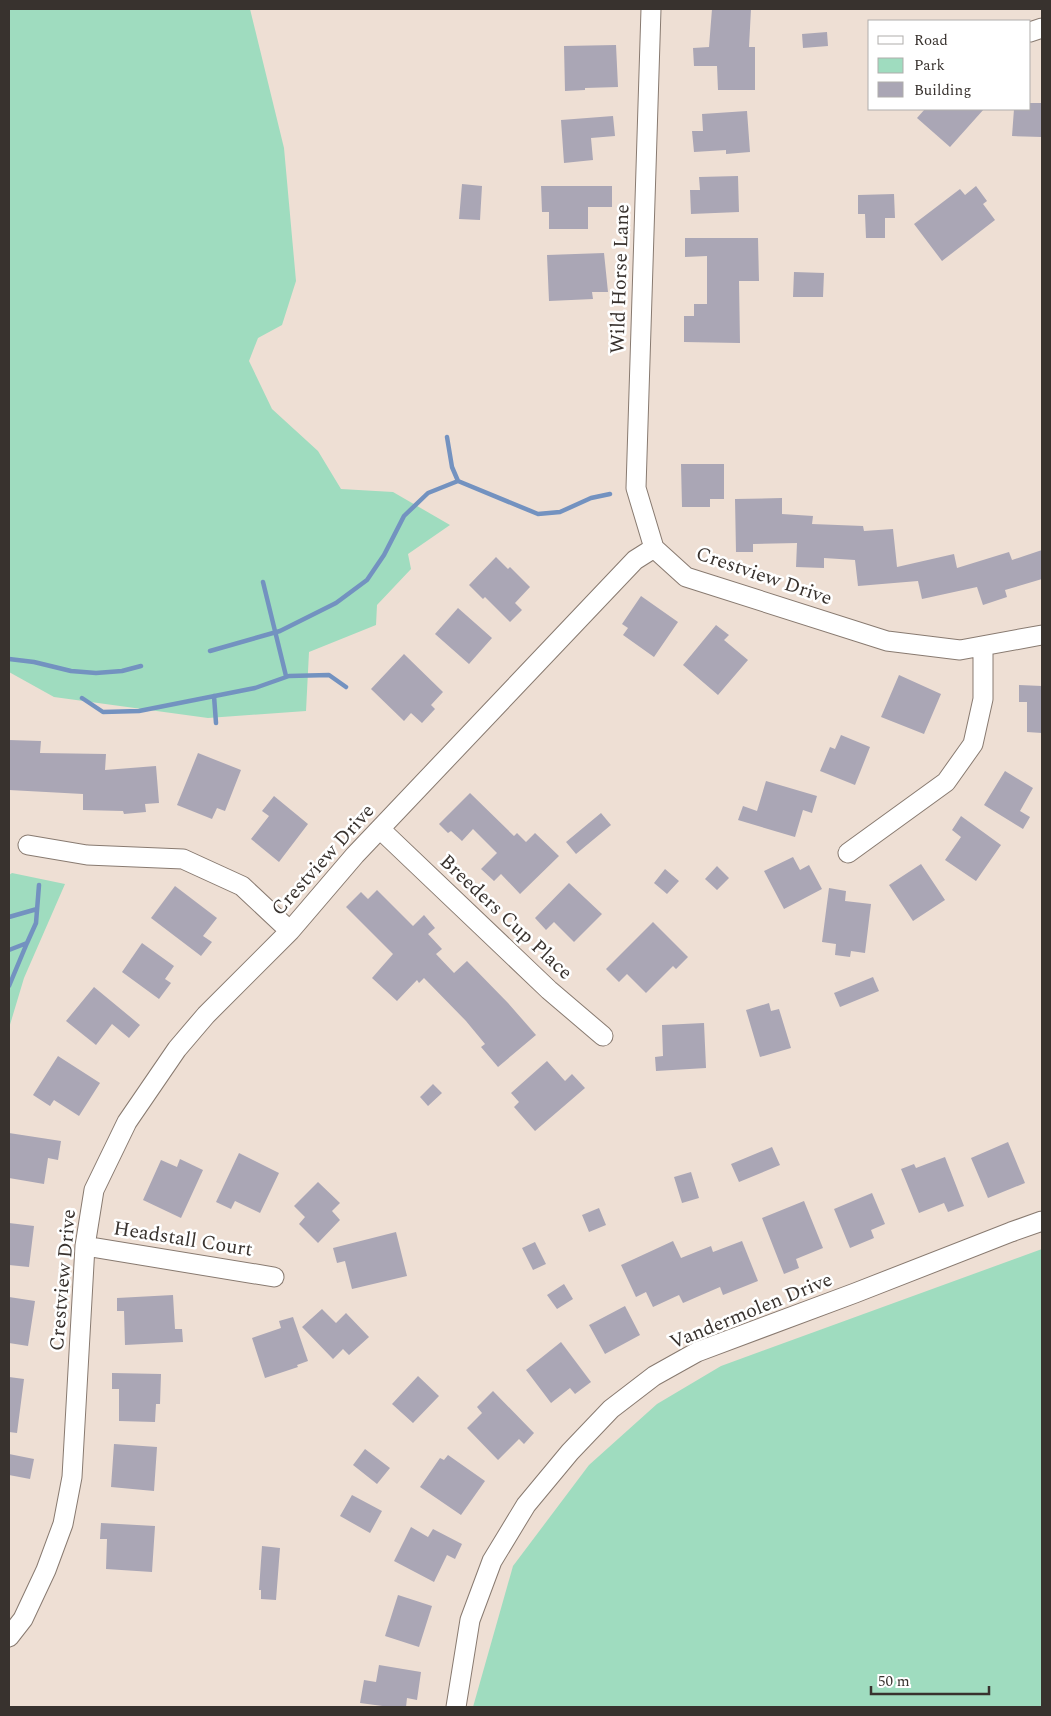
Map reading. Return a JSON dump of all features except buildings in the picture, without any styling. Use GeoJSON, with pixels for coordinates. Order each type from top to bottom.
{"type":"FeatureCollection","features":[{"type":"Feature","properties":{"kind":"street","name":"Wild Horse Lane"},"geometry":{"type":"LineString","coordinates":[[651,9],[636,488],[654,548]]}},
{"type":"Feature","properties":{"kind":"street","name":"Crestview Drive"},"geometry":{"type":"LineString","coordinates":[[9,1637],[23,1619],[46,1570],[63,1524],[72,1477],[85,1246],[94,1190],[127,1122],[177,1049],[194,1028],[290,931],[380,829],[635,560],[654,548],[686,577],[887,641],[960,650],[1042,635]]}},
{"type":"Feature","properties":{"kind":"street"},"geometry":{"type":"LineString","coordinates":[[848,853],[946,782],[973,744],[983,698],[983,646]]}},
{"type":"Feature","properties":{"kind":"street","name":"Breeders Cup Place"},"geometry":{"type":"LineString","coordinates":[[380,829],[549,990],[602,1036]]}},
{"type":"Feature","properties":{"kind":"street"},"geometry":{"type":"LineString","coordinates":[[28,845],[87,855],[182,859],[242,886],[290,931]]}},
{"type":"Feature","properties":{"kind":"street","name":"Vandermolen Drive"},"geometry":{"type":"LineString","coordinates":[[456,1707],[470,1620],[492,1561],[526,1505],[570,1452],[611,1409],[654,1376],[697,1352],[1042,1221]]}},
{"type":"Feature","properties":{"kind":"street","name":"Headstall Court"},"geometry":{"type":"LineString","coordinates":[[85,1246],[274,1277]]}},
{"type":"Feature","properties":{"kind":"green space"},"geometry":{"type":"Polygon","coordinates":[[[9,9],[250,9],[284,148],[296,281],[282,325],[258,338],[249,361],[272,409],[318,451],[341,489],[393,492],[450,525],[408,554],[411,569],[377,605],[376,625],[309,652],[306,711],[208,718],[54,697],[9,672],[9,9]]]}},
{"type":"Feature","properties":{"kind":"green space"},"geometry":{"type":"Polygon","coordinates":[[[12,873],[65,884],[24,978],[9,1028],[9,875],[12,873]]]}},
{"type":"Feature","properties":{"kind":"green space"},"geometry":{"type":"Polygon","coordinates":[[[1042,1249],[1042,1707],[473,1707],[513,1566],[589,1465],[657,1404],[721,1366],[1042,1249]]]}},
{"type":"Feature","properties":{"kind":"waterway"},"geometry":{"type":"LineString","coordinates":[[447,437],[452,467],[458,481]]}},
{"type":"Feature","properties":{"kind":"waterway"},"geometry":{"type":"LineString","coordinates":[[210,651],[280,631],[336,603],[367,580],[384,555],[404,516],[428,493],[458,481],[538,514],[560,512],[591,498],[610,494]]}},
{"type":"Feature","properties":{"kind":"waterway"},"geometry":{"type":"LineString","coordinates":[[263,582],[286,676]]}},
{"type":"Feature","properties":{"kind":"waterway"},"geometry":{"type":"LineString","coordinates":[[9,659],[34,662],[71,671],[96,673],[122,671],[141,666]]}},
{"type":"Feature","properties":{"kind":"waterway"},"geometry":{"type":"LineString","coordinates":[[82,698],[103,712],[139,711],[255,688],[289,676],[329,675],[346,687]]}},
{"type":"Feature","properties":{"kind":"waterway"},"geometry":{"type":"LineString","coordinates":[[214,696],[216,723]]}},
{"type":"Feature","properties":{"kind":"waterway"},"geometry":{"type":"LineString","coordinates":[[9,950],[27,943],[36,923],[39,885]]}},
{"type":"Feature","properties":{"kind":"waterway"},"geometry":{"type":"LineString","coordinates":[[9,917],[37,909]]}},
{"type":"Feature","properties":{"kind":"waterway"},"geometry":{"type":"LineString","coordinates":[[9,986],[27,943]]}}]}
